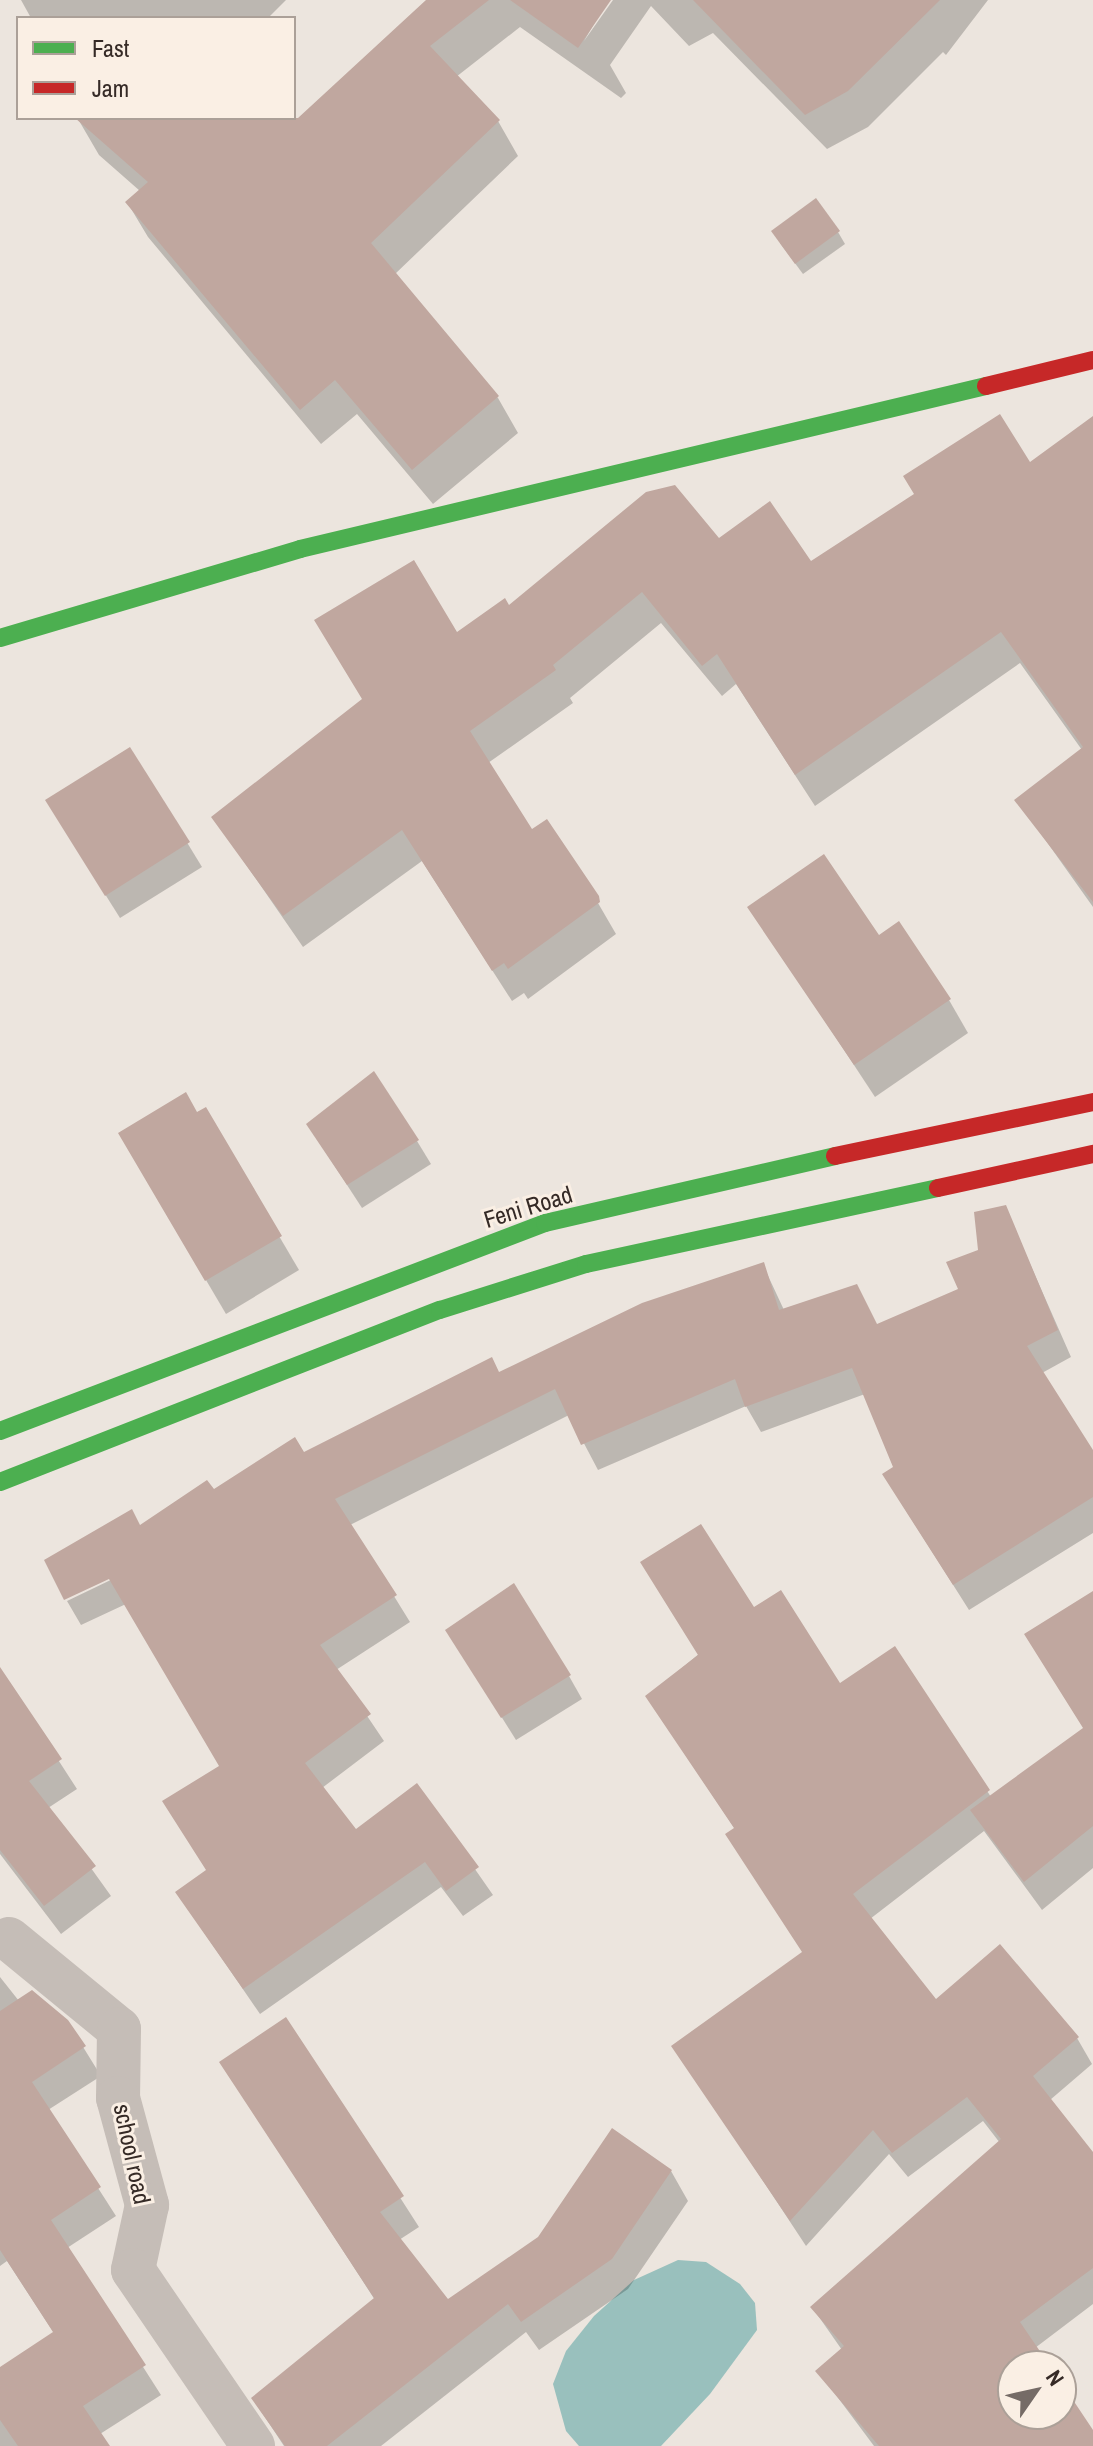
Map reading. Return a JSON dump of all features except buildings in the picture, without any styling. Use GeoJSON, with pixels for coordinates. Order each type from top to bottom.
{"type":"FeatureCollection","features":[{"type":"Feature","properties":{"kind":"main road"},"geometry":{"type":"LineString","coordinates":[[0,638],[300,549],[1093,360]]}},
{"type":"Feature","properties":{"kind":"main road","name":"Feni Road"},"geometry":{"type":"LineString","coordinates":[[0,1431],[545,1223],[804,1162],[1093,1102]]}},
{"type":"Feature","properties":{"kind":"main road"},"geometry":{"type":"LineString","coordinates":[[0,1482],[426,1315],[586,1264],[1093,1154]]}},
{"type":"Feature","properties":{"kind":"street","name":"school road"},"geometry":{"type":"LineString","coordinates":[[9,1939],[119,2029],[118,2098],[147,2205],[133,2270],[214,2395],[253,2446]]}},
{"type":"Feature","properties":{"kind":"water"},"geometry":{"type":"Polygon","coordinates":[[[678,2260],[706,2262],[740,2284],[755,2303],[757,2330],[710,2394],[661,2446],[579,2446],[566,2431],[553,2384],[566,2351],[594,2316],[634,2280],[678,2260]]]}},
{"type":"Feature","properties":{"kind":"traffic: fast"},"geometry":{"type":"LineString","coordinates":[[0,638],[300,549],[986,386]]}},
{"type":"Feature","properties":{"kind":"traffic: fast"},"geometry":{"type":"LineString","coordinates":[[0,1431],[545,1223],[835,1156]]}},
{"type":"Feature","properties":{"kind":"traffic: fast"},"geometry":{"type":"LineString","coordinates":[[0,1482],[440,1310],[586,1264],[938,1188]]}},
{"type":"Feature","properties":{"kind":"traffic: jam"},"geometry":{"type":"LineString","coordinates":[[986,386],[1093,360]]}},
{"type":"Feature","properties":{"kind":"traffic: jam"},"geometry":{"type":"LineString","coordinates":[[835,1156],[1093,1102]]}},
{"type":"Feature","properties":{"kind":"traffic: jam"},"geometry":{"type":"LineString","coordinates":[[938,1188],[1093,1154]]}}]}
